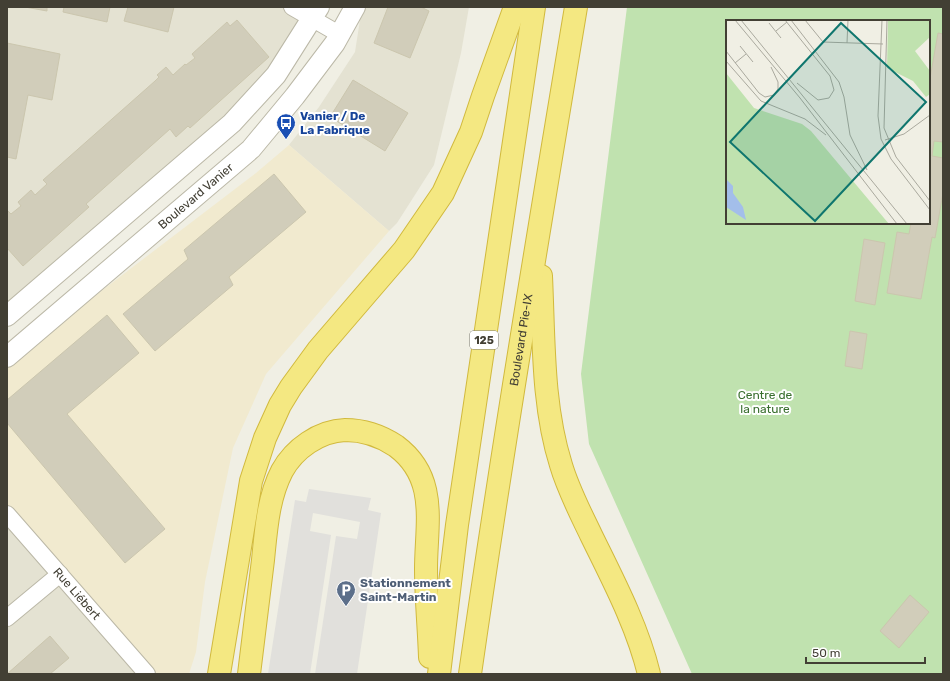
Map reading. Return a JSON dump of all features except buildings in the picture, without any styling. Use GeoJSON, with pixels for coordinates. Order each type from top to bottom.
{"type":"FeatureCollection","features":[{"type":"Feature","properties":{"kind":"highway"},"geometry":{"type":"LineString","coordinates":[[219,674],[251,481],[260,452],[272,422],[280,405],[304,368],[404,250],[443,193],[471,132],[515,7]]}},
{"type":"Feature","properties":{"kind":"highway","name":"125"},"geometry":{"type":"LineString","coordinates":[[438,674],[457,525],[534,7]]}},
{"type":"Feature","properties":{"kind":"highway","name":"Boulevard Pie-IX"},"geometry":{"type":"LineString","coordinates":[[470,674],[487,555],[576,7]]}},
{"type":"Feature","properties":{"kind":"highway"},"geometry":{"type":"LineString","coordinates":[[539,233],[547,394],[557,451],[567,482],[639,640],[649,674]]}},
{"type":"Feature","properties":{"kind":"highway"},"geometry":{"type":"LineString","coordinates":[[249,674],[267,525],[279,478],[290,460],[305,445],[324,434],[335,431],[349,430],[376,435],[392,443],[411,460],[423,480],[428,508],[426,569],[431,674]]}},
{"type":"Feature","properties":{"kind":"street"},"geometry":{"type":"LineString","coordinates":[[292,7],[315,13],[339,34]]}},
{"type":"Feature","properties":{"kind":"street","name":"Boulevard Vanier"},"geometry":{"type":"LineString","coordinates":[[7,357],[251,149],[296,96],[335,43],[355,7]]}},
{"type":"Feature","properties":{"kind":"street"},"geometry":{"type":"LineString","coordinates":[[7,316],[232,123],[276,75],[315,13]]}},
{"type":"Feature","properties":{"kind":"street","name":"Rue Liébert"},"geometry":{"type":"LineString","coordinates":[[7,514],[147,674]]}},
{"type":"Feature","properties":{"kind":"street"},"geometry":{"type":"LineString","coordinates":[[7,618],[60,574]]}},
{"type":"Feature","properties":{"kind":"shaded area"},"geometry":{"type":"Polygon","coordinates":[[[7,7],[319,7],[276,75],[7,316],[7,7]]]}},
{"type":"Feature","properties":{"kind":"shaded area"},"geometry":{"type":"Polygon","coordinates":[[[362,7],[469,7],[461,53],[434,165],[397,223],[389,231],[289,145],[319,107],[355,52],[362,7]]]}},
{"type":"Feature","properties":{"kind":"shaded area"},"geometry":{"type":"Polygon","coordinates":[[[289,145],[389,231],[266,374],[233,448],[205,582],[196,652],[189,674],[147,674],[7,514],[7,363],[256,173],[289,145]]]}},
{"type":"Feature","properties":{"kind":"shaded area","name":"Stationnement Saint-Martin"},"geometry":{"type":"Polygon","coordinates":[[[309,489],[371,498],[368,510],[381,513],[357,674],[315,674],[336,536],[357,539],[360,522],[313,513],[310,531],[331,535],[310,674],[268,674],[295,500],[306,502],[309,489]]]}},
{"type":"Feature","properties":{"kind":"shaded area"},"geometry":{"type":"Polygon","coordinates":[[[7,514],[147,674],[7,674],[7,514]]]}},
{"type":"Feature","properties":{"kind":"green space","name":"Centre de la nature"},"geometry":{"type":"Polygon","coordinates":[[[627,7],[943,7],[943,674],[692,674],[589,444],[581,374],[627,7]]]}},
{"type":"Feature","properties":{"kind":"place","name":"Vanier / De La Fabrique"},"geometry":{"type":"Point","coordinates":[286,140]}},
{"type":"Feature","properties":{"kind":"place","name":"Stationnement Saint-Martin"},"geometry":{"type":"Point","coordinates":[346,607]}}]}
